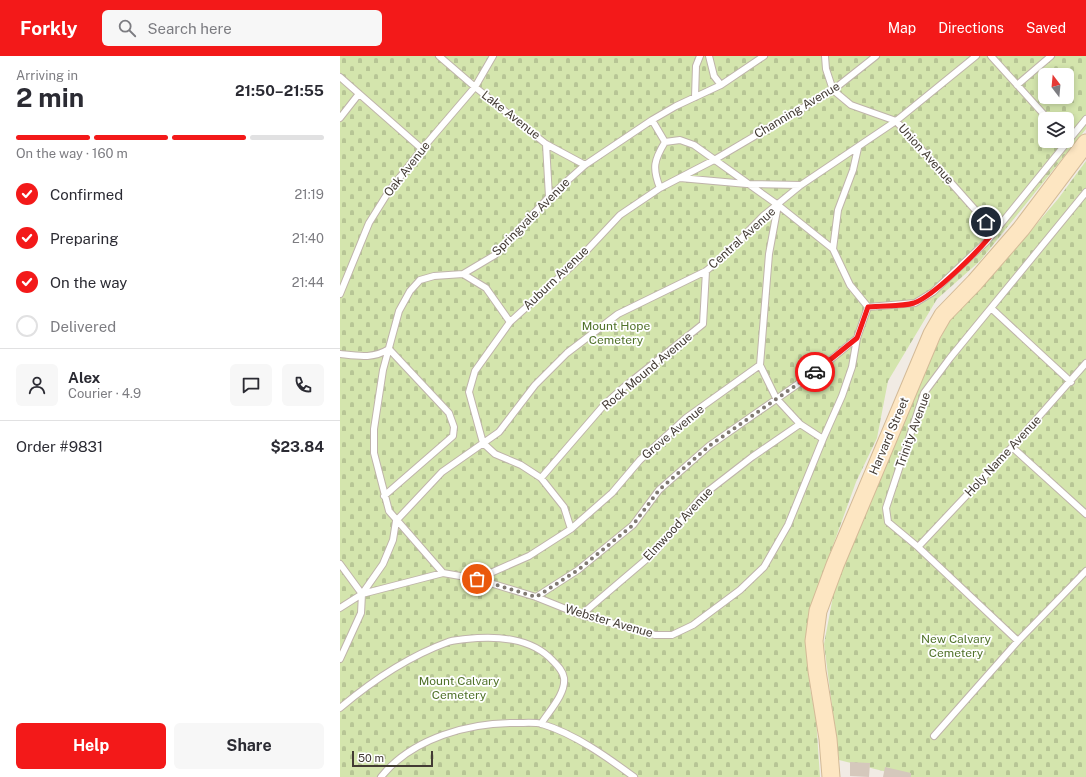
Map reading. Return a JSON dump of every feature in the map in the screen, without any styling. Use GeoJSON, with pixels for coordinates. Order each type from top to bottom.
{"type":"FeatureCollection","features":[{"type":"Feature","properties":{"kind":"main road","name":"Harvard Street"},"geometry":{"type":"LineString","coordinates":[[831,777],[828,739],[817,671],[814,641],[818,611],[835,565],[932,334],[939,321],[950,306],[975,282],[1021,229],[1086,143]]}},
{"type":"Feature","properties":{"kind":"lane","name":"Lake Avenue"},"geometry":{"type":"LineString","coordinates":[[439,56],[546,144],[585,165]]}},
{"type":"Feature","properties":{"kind":"lane","name":"Oak Avenue"},"geometry":{"type":"LineString","coordinates":[[340,294],[369,223],[389,191],[422,149],[475,87],[493,56]]}},
{"type":"Feature","properties":{"kind":"lane"},"geometry":{"type":"LineString","coordinates":[[694,97],[696,66],[700,56]]}},
{"type":"Feature","properties":{"kind":"lane"},"geometry":{"type":"LineString","coordinates":[[709,56],[714,76],[721,85]]}},
{"type":"Feature","properties":{"kind":"lane"},"geometry":{"type":"LineString","coordinates":[[585,165],[652,120],[694,97],[721,85],[764,56]]}},
{"type":"Feature","properties":{"kind":"lane"},"geometry":{"type":"LineString","coordinates":[[825,56],[826,69],[833,90]]}},
{"type":"Feature","properties":{"kind":"lane","name":"Channing Avenue"},"geometry":{"type":"LineString","coordinates":[[714,160],[833,90],[876,56]]}},
{"type":"Feature","properties":{"kind":"lane","name":"Central Avenue"},"geometry":{"type":"LineString","coordinates":[[396,521],[442,472],[499,432],[535,385],[567,354],[591,334],[618,314],[706,271],[724,256],[763,216],[802,184],[858,148],[896,121],[976,56]]}},
{"type":"Feature","properties":{"kind":"lane"},"geometry":{"type":"LineString","coordinates":[[991,56],[1042,112]]}},
{"type":"Feature","properties":{"kind":"lane"},"geometry":{"type":"LineString","coordinates":[[1017,85],[1051,56]]}},
{"type":"Feature","properties":{"kind":"lane"},"geometry":{"type":"LineString","coordinates":[[340,77],[358,95],[422,149]]}},
{"type":"Feature","properties":{"kind":"lane","name":"Union Avenue"},"geometry":{"type":"LineString","coordinates":[[833,90],[851,105],[896,121],[994,231]]}},
{"type":"Feature","properties":{"kind":"lane"},"geometry":{"type":"LineString","coordinates":[[340,118],[358,95]]}},
{"type":"Feature","properties":{"kind":"lane"},"geometry":{"type":"LineString","coordinates":[[1074,132],[1086,119]]}},
{"type":"Feature","properties":{"kind":"lane"},"geometry":{"type":"LineString","coordinates":[[652,120],[665,142]]}},
{"type":"Feature","properties":{"kind":"lane"},"geometry":{"type":"LineString","coordinates":[[665,142],[680,140],[694,145],[778,205],[833,249],[850,285],[868,307],[915,302],[933,292],[987,241],[1061,148]]}},
{"type":"Feature","properties":{"kind":"lane"},"geometry":{"type":"LineString","coordinates":[[660,188],[654,175],[655,158],[665,142]]}},
{"type":"Feature","properties":{"kind":"lane","name":"Lake Avenue"},"geometry":{"type":"LineString","coordinates":[[546,144],[549,197]]}},
{"type":"Feature","properties":{"kind":"lane"},"geometry":{"type":"LineString","coordinates":[[833,249],[838,210],[853,170],[858,148]]}},
{"type":"Feature","properties":{"kind":"lane","name":"Auburn Avenue"},"geometry":{"type":"LineString","coordinates":[[483,443],[469,392],[475,371],[510,322],[575,263],[620,214],[660,188],[714,160]]}},
{"type":"Feature","properties":{"kind":"lane","name":"Springvale Avenue"},"geometry":{"type":"LineString","coordinates":[[443,573],[407,530],[396,521],[389,511],[374,453],[374,429],[378,397],[388,349],[399,311],[410,290],[420,280],[434,276],[463,274],[496,255],[549,197],[585,165]]}},
{"type":"Feature","properties":{"kind":"lane"},"geometry":{"type":"LineString","coordinates":[[680,178],[747,184],[802,184]]}},
{"type":"Feature","properties":{"kind":"lane","name":"Trinity Avenue"},"geometry":{"type":"LineString","coordinates":[[1018,641],[918,547],[888,522],[886,508],[890,490],[912,434],[924,393],[1086,192]]}},
{"type":"Feature","properties":{"kind":"lane"},"geometry":{"type":"LineString","coordinates":[[778,205],[769,254],[760,365],[776,398],[800,424],[823,439]]}},
{"type":"Feature","properties":{"kind":"lane","name":"Rock Mound Avenue"},"geometry":{"type":"LineString","coordinates":[[541,478],[604,405],[624,387],[703,324],[706,271]]}},
{"type":"Feature","properties":{"kind":"lane"},"geometry":{"type":"LineString","coordinates":[[463,274],[486,288],[510,322]]}},
{"type":"Feature","properties":{"kind":"lane","name":"Webster Avenue"},"geometry":{"type":"LineString","coordinates":[[362,594],[443,573],[477,579],[536,597],[581,615],[655,635],[672,635],[694,625],[740,590],[764,567],[788,525],[842,396],[852,367],[857,338],[868,307]]}},
{"type":"Feature","properties":{"kind":"lane"},"geometry":{"type":"LineString","coordinates":[[991,308],[1071,382]]}},
{"type":"Feature","properties":{"kind":"lane"},"geometry":{"type":"LineString","coordinates":[[536,597],[578,570],[633,525],[659,490],[709,446],[818,370],[857,338]]}},
{"type":"Feature","properties":{"kind":"lane"},"geometry":{"type":"LineString","coordinates":[[340,354],[364,357],[380,354],[388,349],[449,412],[454,427],[453,436],[384,496]]}},
{"type":"Feature","properties":{"kind":"lane","name":"Holy Name Avenue"},"geometry":{"type":"LineString","coordinates":[[918,547],[1071,382],[1086,363]]}},
{"type":"Feature","properties":{"kind":"lane","name":"Grove Avenue"},"geometry":{"type":"LineString","coordinates":[[477,579],[529,556],[571,529],[612,493],[640,460],[686,418],[760,365]]}},
{"type":"Feature","properties":{"kind":"lane","name":"Elmwood Avenue"},"geometry":{"type":"LineString","coordinates":[[581,615],[655,552],[703,495],[752,457],[800,424]]}},
{"type":"Feature","properties":{"kind":"lane"},"geometry":{"type":"LineString","coordinates":[[483,443],[495,454],[520,465],[541,478],[564,508],[571,529]]}},
{"type":"Feature","properties":{"kind":"lane"},"geometry":{"type":"LineString","coordinates":[[1012,446],[1086,514]]}},
{"type":"Feature","properties":{"kind":"lane"},"geometry":{"type":"LineString","coordinates":[[340,608],[362,594],[383,564],[393,540],[396,521]]}},
{"type":"Feature","properties":{"kind":"lane"},"geometry":{"type":"LineString","coordinates":[[340,564],[362,594],[361,613],[340,660]]}},
{"type":"Feature","properties":{"kind":"lane"},"geometry":{"type":"LineString","coordinates":[[934,736],[1018,641],[1086,571]]}},
{"type":"Feature","properties":{"kind":"lane"},"geometry":{"type":"LineString","coordinates":[[340,708],[370,683],[408,659],[450,641],[489,636],[523,642],[546,653],[560,668],[564,679],[562,693],[541,724]]}},
{"type":"Feature","properties":{"kind":"lane"},"geometry":{"type":"LineString","coordinates":[[381,777],[388,767],[421,744],[459,730],[496,723],[541,724],[568,736],[604,756],[634,777]]}},
{"type":"Feature","properties":{"kind":"green space","name":"Mount Hope Cemetery"},"geometry":{"type":"Polygon","coordinates":[[[340,56],[1086,56],[1086,129],[1074,144],[1074,112],[1038,112],[1038,148],[1071,148],[980,261],[937,299],[888,381],[877,438],[856,482],[818,587],[805,639],[810,688],[816,719],[820,777],[340,777],[340,56]]]}},
{"type":"Feature","properties":{"kind":"green space","name":"New Calvary Cemetery"},"geometry":{"type":"Polygon","coordinates":[[[1086,161],[1086,777],[907,777],[839,760],[824,644],[834,591],[879,479],[932,355],[953,313],[994,274],[1058,199],[1086,161]]]}},
{"type":"Feature","properties":{"kind":"building"},"geometry":{"type":"Polygon","coordinates":[[[850,762],[870,763],[869,777],[850,776],[850,762]]]}},
{"type":"Feature","properties":{"kind":"building"},"geometry":{"type":"Polygon","coordinates":[[[885,767],[911,773],[911,777],[883,777],[885,767]]]}},
{"type":"Feature","properties":{"kind":"way so far"},"geometry":{"type":"LineString","coordinates":[[477,579],[536,597],[578,570],[633,525],[659,490],[709,446],[815,372]]}},
{"type":"Feature","properties":{"kind":"route"},"geometry":{"type":"LineString","coordinates":[[815,372],[857,338],[868,307],[915,302],[933,292],[987,241],[994,231],[986,222]]}},
{"type":"Feature","properties":{"kind":"park label","name":"Mount Calvary Cemetery"},"geometry":{"type":"Point","coordinates":[459,688]}}]}
